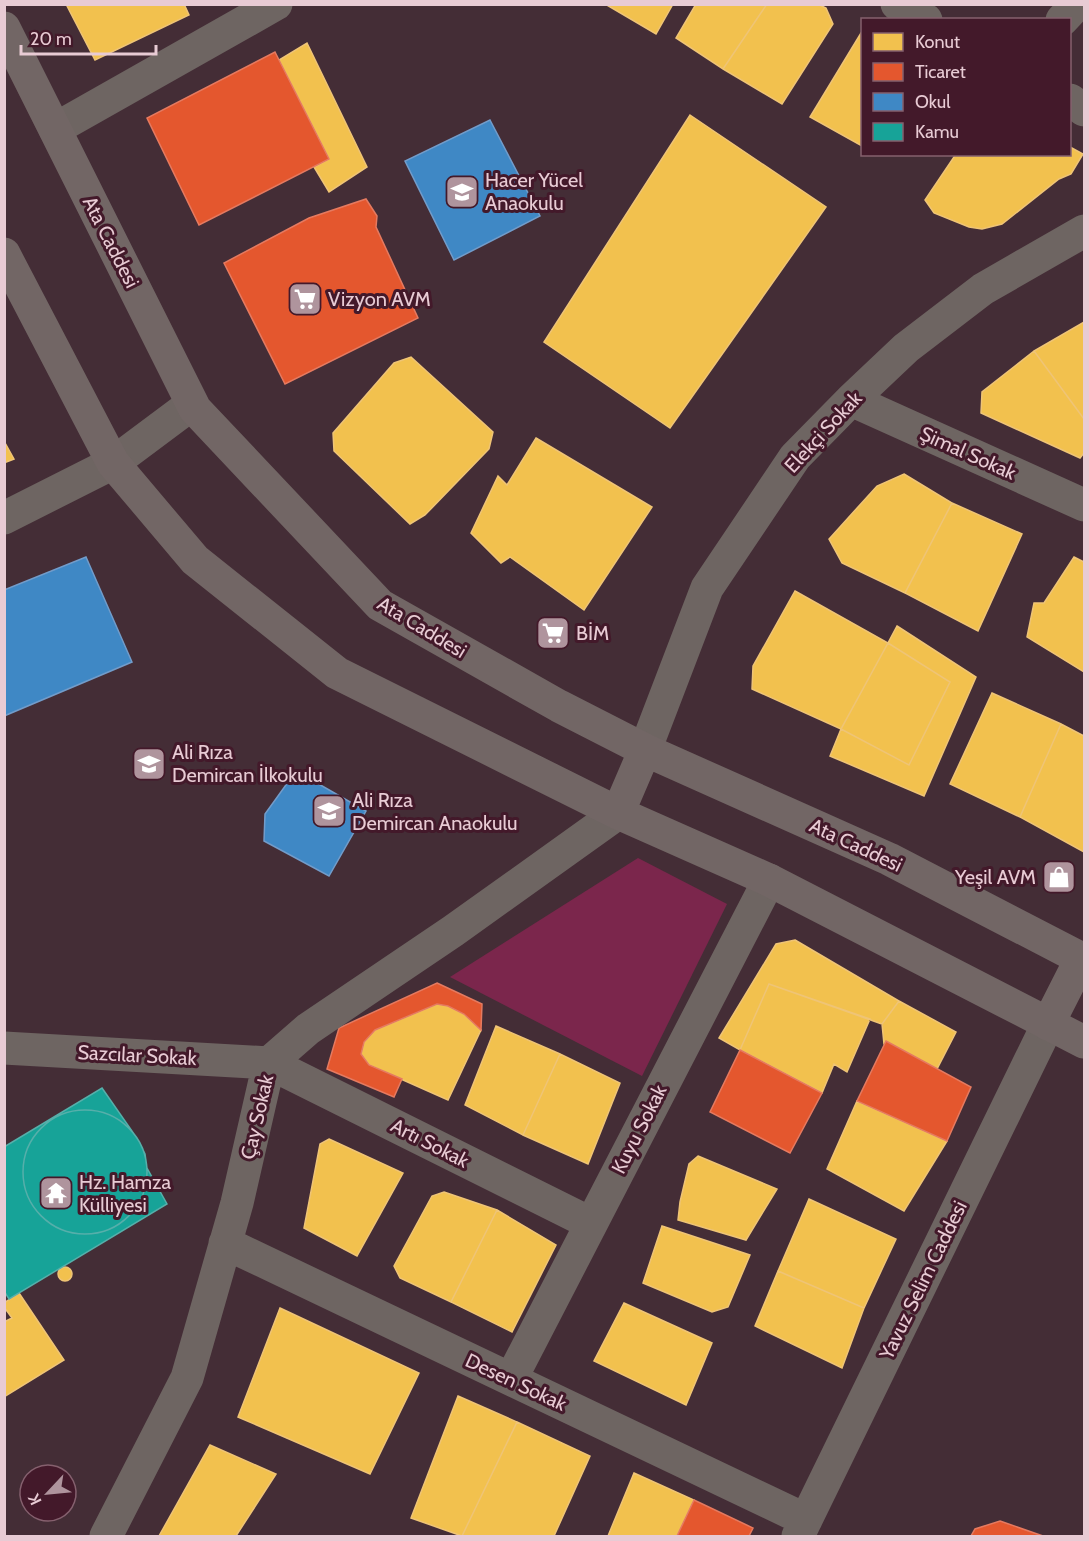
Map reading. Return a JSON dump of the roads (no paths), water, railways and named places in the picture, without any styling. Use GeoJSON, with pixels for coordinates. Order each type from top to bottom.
{"type":"FeatureCollection","features":[{"type":"Feature","properties":{"kind":"main road","name":"Ata Caddesi"},"geometry":{"type":"LineString","coordinates":[[4,28],[195,410],[380,605],[559,706],[645,750],[889,859],[1083,957]]}},
{"type":"Feature","properties":{"kind":"main road"},"geometry":{"type":"LineString","coordinates":[[4,254],[113,463],[195,560],[337,673],[618,813],[769,880],[1084,1042]]}},
{"type":"Feature","properties":{"kind":"main road"},"geometry":{"type":"LineString","coordinates":[[618,813],[645,750]]}},
{"type":"Feature","properties":{"kind":"main road"},"geometry":{"type":"LineString","coordinates":[[1048,1024],[1083,957]]}},
{"type":"Feature","properties":{"kind":"street"},"geometry":{"type":"LineString","coordinates":[[55,129],[276,4]]}},
{"type":"Feature","properties":{"kind":"street"},"geometry":{"type":"LineString","coordinates":[[897,4],[922,18]]}},
{"type":"Feature","properties":{"kind":"street"},"geometry":{"type":"LineString","coordinates":[[1064,18],[1077,4]]}},
{"type":"Feature","properties":{"kind":"street"},"geometry":{"type":"LineString","coordinates":[[1071,101],[1084,110]]}},
{"type":"Feature","properties":{"kind":"street","name":"Elekçi Sokak"},"geometry":{"type":"LineString","coordinates":[[645,750],[707,588],[795,457],[850,400],[906,348],[983,289],[1084,231]]}},
{"type":"Feature","properties":{"kind":"street","name":"Şimal Sokak"},"geometry":{"type":"LineString","coordinates":[[850,400],[1084,505]]}},
{"type":"Feature","properties":{"kind":"street"},"geometry":{"type":"LineString","coordinates":[[4,518],[113,463],[192,404]]}},
{"type":"Feature","properties":{"kind":"street","name":"Çay Sokak"},"geometry":{"type":"LineString","coordinates":[[106,1536],[187,1378],[237,1203],[269,1063],[308,1029],[453,932],[618,813]]}},
{"type":"Feature","properties":{"kind":"street","name":"Kuyu Sokak"},"geometry":{"type":"LineString","coordinates":[[511,1379],[769,880]]}},
{"type":"Feature","properties":{"kind":"street","name":"Yavuz Selim Caddesi"},"geometry":{"type":"LineString","coordinates":[[802,1528],[1048,1024]]}},
{"type":"Feature","properties":{"kind":"street","name":"Sazcılar Sokak"},"geometry":{"type":"LineString","coordinates":[[4,1048],[269,1063]]}},
{"type":"Feature","properties":{"kind":"street","name":"Artı Sokak"},"geometry":{"type":"LineString","coordinates":[[269,1063],[590,1223]]}},
{"type":"Feature","properties":{"kind":"street","name":"Desen Sokak"},"geometry":{"type":"LineString","coordinates":[[225,1244],[511,1379],[802,1528]]}},
{"type":"Feature","properties":{"kind":"place","name":"Hacer Yücel Anaokulu"},"geometry":{"type":"Point","coordinates":[462,192]}},
{"type":"Feature","properties":{"kind":"place","name":"Vizyon AVM"},"geometry":{"type":"Point","coordinates":[305,299]}},
{"type":"Feature","properties":{"kind":"place","name":"BİM"},"geometry":{"type":"Point","coordinates":[553,633]}},
{"type":"Feature","properties":{"kind":"place","name":"Ali Rıza Demircan İlkokulu"},"geometry":{"type":"Point","coordinates":[149,764]}},
{"type":"Feature","properties":{"kind":"place","name":"Ali Rıza Demircan Anaokulu"},"geometry":{"type":"Point","coordinates":[329,811]}},
{"type":"Feature","properties":{"kind":"place","name":"Yeşil AVM"},"geometry":{"type":"Point","coordinates":[1059,877]}},
{"type":"Feature","properties":{"kind":"place","name":"Hz. Hamza Külliyesi"},"geometry":{"type":"Point","coordinates":[56,1193]}}]}
